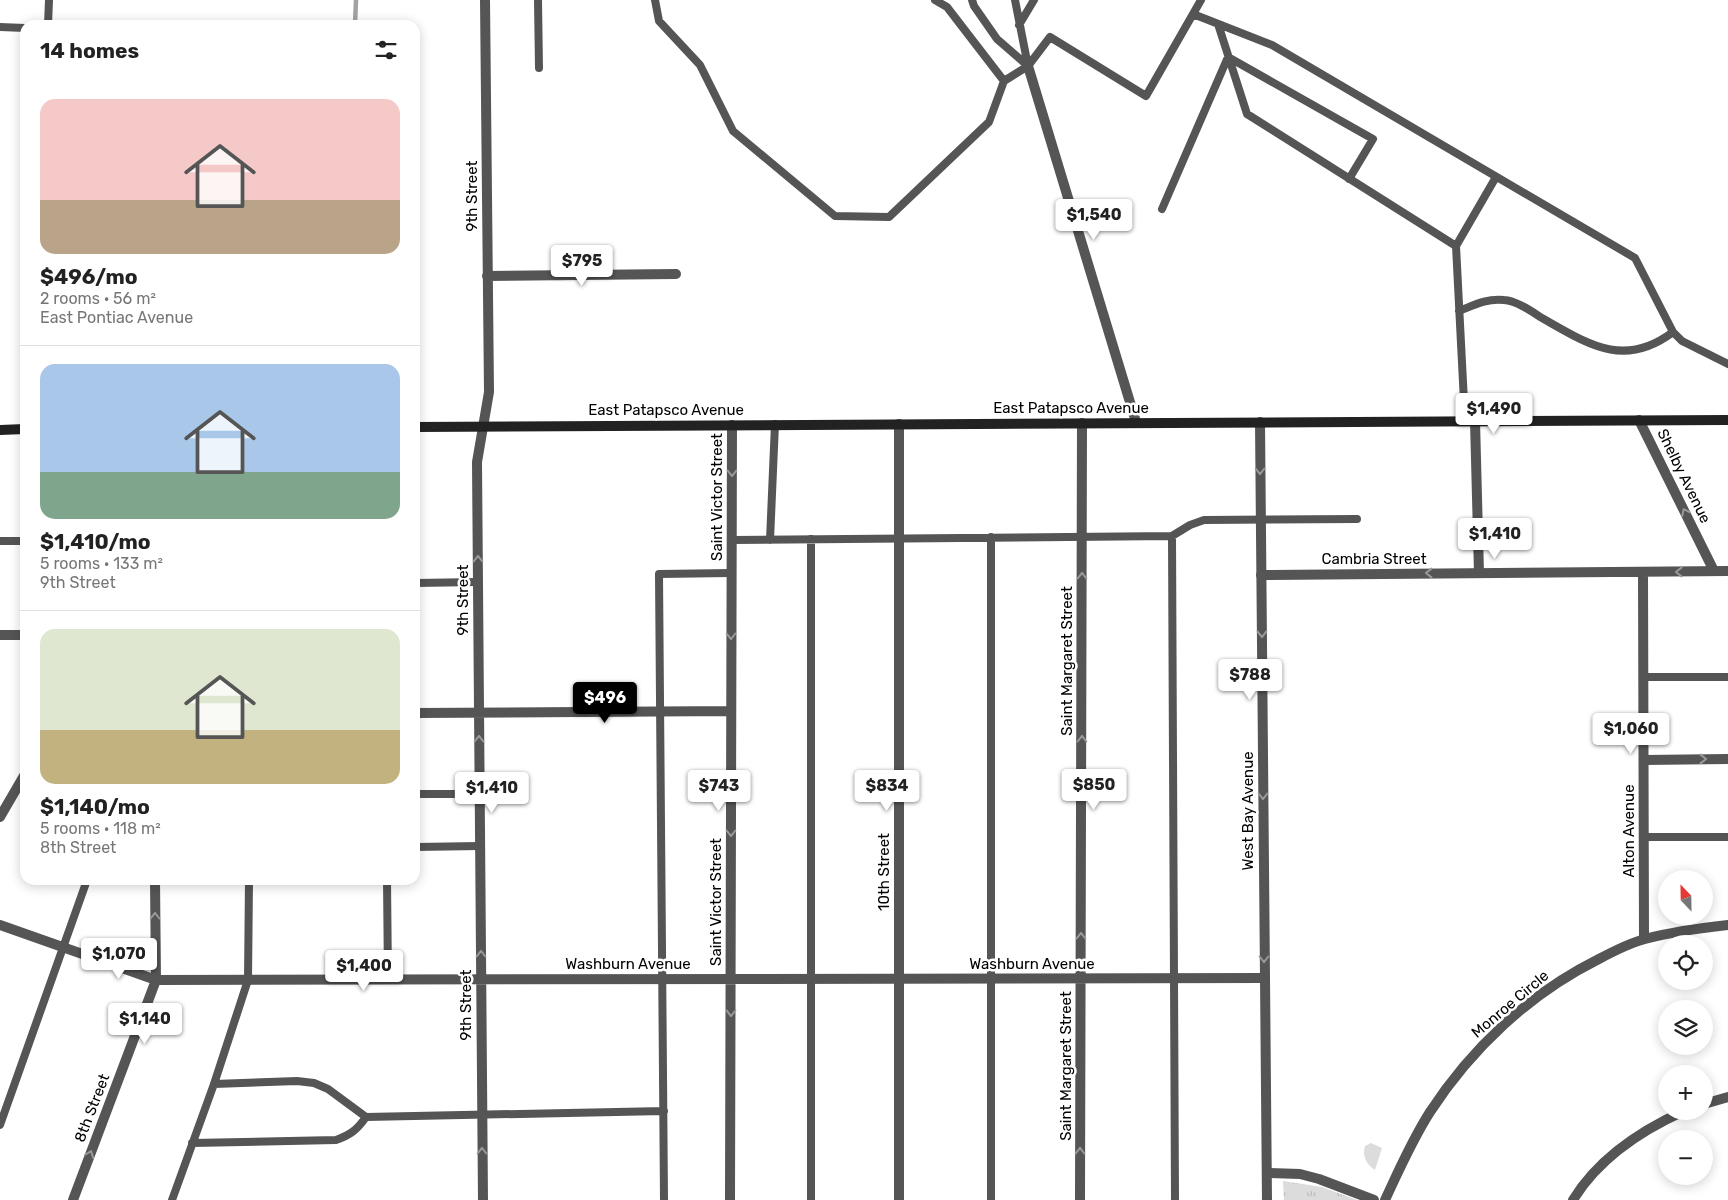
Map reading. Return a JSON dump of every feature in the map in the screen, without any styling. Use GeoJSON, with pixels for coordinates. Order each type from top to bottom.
{"type":"FeatureCollection","features":[{"type":"Feature","properties":{"kind":"main road","name":"East Patapsco Avenue"},"geometry":{"type":"LineString","coordinates":[[420,427],[1728,420]]}},
{"type":"Feature","properties":{"kind":"main road"},"geometry":{"type":"LineString","coordinates":[[0,430],[20,429]]}},
{"type":"Feature","properties":{"kind":"street","name":"9th Street"},"geometry":{"type":"LineString","coordinates":[[482,1200],[477,462],[489,392],[485,0]]}},
{"type":"Feature","properties":{"kind":"street"},"geometry":{"type":"LineString","coordinates":[[1028,66],[1136,422]]}},
{"type":"Feature","properties":{"kind":"street"},"geometry":{"type":"LineString","coordinates":[[487,276],[676,274]]}},
{"type":"Feature","properties":{"kind":"street","name":"Shelby Avenue"},"geometry":{"type":"LineString","coordinates":[[1639,420],[1714,571]]}},
{"type":"Feature","properties":{"kind":"street"},"geometry":{"type":"LineString","coordinates":[[1470,421],[1479,573]]}},
{"type":"Feature","properties":{"kind":"street","name":"West Bay Avenue"},"geometry":{"type":"LineString","coordinates":[[1260,422],[1267,1200]]}},
{"type":"Feature","properties":{"kind":"street","name":"Saint Margaret Street"},"geometry":{"type":"LineString","coordinates":[[1080,1200],[1082,423]]}},
{"type":"Feature","properties":{"kind":"street","name":"10th Street"},"geometry":{"type":"LineString","coordinates":[[899,424],[899,1200]]}},
{"type":"Feature","properties":{"kind":"street","name":"Saint Victor Street"},"geometry":{"type":"LineString","coordinates":[[730,1200],[732,425]]}},
{"type":"Feature","properties":{"kind":"street","name":"Cambria Street"},"geometry":{"type":"LineString","coordinates":[[1261,574],[1728,571]]}},
{"type":"Feature","properties":{"kind":"street","name":"Alton Avenue"},"geometry":{"type":"LineString","coordinates":[[1643,572],[1644,939]]}},
{"type":"Feature","properties":{"kind":"street"},"geometry":{"type":"LineString","coordinates":[[0,635],[20,634]]}},
{"type":"Feature","properties":{"kind":"street"},"geometry":{"type":"LineString","coordinates":[[420,713],[731,711]]}},
{"type":"Feature","properties":{"kind":"street"},"geometry":{"type":"LineString","coordinates":[[1644,760],[1728,759]]}},
{"type":"Feature","properties":{"kind":"street"},"geometry":{"type":"LineString","coordinates":[[0,817],[20,783]]}},
{"type":"Feature","properties":{"kind":"street","name":"8th Street"},"geometry":{"type":"LineString","coordinates":[[73,1200],[156,980],[155,885]]}},
{"type":"Feature","properties":{"kind":"street","name":"Washburn Avenue"},"geometry":{"type":"LineString","coordinates":[[0,925],[156,980],[1264,978]]}},
{"type":"Feature","properties":{"kind":"street","name":"Monroe Circle"},"geometry":{"type":"LineString","coordinates":[[1385,1200],[1411,1145],[1430,1112],[1464,1065],[1495,1034],[1544,991],[1579,969],[1612,952],[1644,939],[1676,932],[1728,925]]}},
{"type":"Feature","properties":{"kind":"street"},"geometry":{"type":"LineString","coordinates":[[1713,1101],[1728,1097]]}},
{"type":"Feature","properties":{"kind":"street"},"geometry":{"type":"LineString","coordinates":[[1573,1200],[1598,1170],[1627,1144],[1666,1120]]}},
{"type":"Feature","properties":{"kind":"street"},"geometry":{"type":"LineString","coordinates":[[1266,1173],[1300,1174],[1319,1179],[1374,1200]]}},
{"type":"Feature","properties":{"kind":"lane"},"geometry":{"type":"LineString","coordinates":[[48,0],[48,20]]}},
{"type":"Feature","properties":{"kind":"lane"},"geometry":{"type":"LineString","coordinates":[[538,0],[539,68]]}},
{"type":"Feature","properties":{"kind":"lane"},"geometry":{"type":"LineString","coordinates":[[655,0],[659,21],[700,65],[733,131],[836,216],[889,217],[989,122],[1004,81],[1028,66],[1050,38],[1146,96],[1201,0]]}},
{"type":"Feature","properties":{"kind":"lane"},"geometry":{"type":"LineString","coordinates":[[935,0],[947,7],[1004,81]]}},
{"type":"Feature","properties":{"kind":"lane"},"geometry":{"type":"LineString","coordinates":[[972,0],[974,6],[998,39],[1028,66]]}},
{"type":"Feature","properties":{"kind":"lane"},"geometry":{"type":"LineString","coordinates":[[1015,0],[1028,66]]}},
{"type":"Feature","properties":{"kind":"lane"},"geometry":{"type":"LineString","coordinates":[[1019,25],[1034,0]]}},
{"type":"Feature","properties":{"kind":"lane"},"geometry":{"type":"LineString","coordinates":[[1193,14],[1272,45],[1635,258],[1673,332],[1682,341],[1728,364]]}},
{"type":"Feature","properties":{"kind":"lane"},"geometry":{"type":"LineString","coordinates":[[1218,24],[1247,114],[1456,246]]}},
{"type":"Feature","properties":{"kind":"lane"},"geometry":{"type":"LineString","coordinates":[[0,27],[20,28]]}},
{"type":"Feature","properties":{"kind":"lane"},"geometry":{"type":"LineString","coordinates":[[1228,56],[1373,139],[1349,178]]}},
{"type":"Feature","properties":{"kind":"lane"},"geometry":{"type":"LineString","coordinates":[[1162,209],[1228,56]]}},
{"type":"Feature","properties":{"kind":"lane"},"geometry":{"type":"LineString","coordinates":[[1470,421],[1459,311],[1456,246],[1496,177]]}},
{"type":"Feature","properties":{"kind":"lane"},"geometry":{"type":"LineString","coordinates":[[1459,311],[1486,300],[1506,300],[1528,309],[1578,339],[1598,347],[1621,352],[1636,351],[1650,346],[1673,332]]}},
{"type":"Feature","properties":{"kind":"lane"},"geometry":{"type":"LineString","coordinates":[[770,540],[775,424]]}},
{"type":"Feature","properties":{"kind":"lane"},"geometry":{"type":"LineString","coordinates":[[732,540],[1172,536],[1181,532],[1190,524],[1204,520],[1357,519]]}},
{"type":"Feature","properties":{"kind":"lane"},"geometry":{"type":"LineString","coordinates":[[1172,536],[1175,1200]]}},
{"type":"Feature","properties":{"kind":"lane"},"geometry":{"type":"LineString","coordinates":[[991,538],[991,1200]]}},
{"type":"Feature","properties":{"kind":"lane"},"geometry":{"type":"LineString","coordinates":[[811,539],[812,1200]]}},
{"type":"Feature","properties":{"kind":"lane"},"geometry":{"type":"LineString","coordinates":[[0,541],[20,541]]}},
{"type":"Feature","properties":{"kind":"lane"},"geometry":{"type":"LineString","coordinates":[[664,1200],[660,574],[731,573]]}},
{"type":"Feature","properties":{"kind":"lane"},"geometry":{"type":"LineString","coordinates":[[420,583],[478,582]]}},
{"type":"Feature","properties":{"kind":"lane"},"geometry":{"type":"LineString","coordinates":[[1643,677],[1728,677]]}},
{"type":"Feature","properties":{"kind":"lane"},"geometry":{"type":"LineString","coordinates":[[420,794],[480,794]]}},
{"type":"Feature","properties":{"kind":"lane"},"geometry":{"type":"LineString","coordinates":[[1644,837],[1728,837]]}},
{"type":"Feature","properties":{"kind":"lane"},"geometry":{"type":"LineString","coordinates":[[420,847],[480,846]]}},
{"type":"Feature","properties":{"kind":"lane"},"geometry":{"type":"LineString","coordinates":[[0,1125],[84,885]]}},
{"type":"Feature","properties":{"kind":"lane"},"geometry":{"type":"LineString","coordinates":[[172,1200],[214,1084],[248,980],[249,885]]}},
{"type":"Feature","properties":{"kind":"lane"},"geometry":{"type":"LineString","coordinates":[[387,885],[388,980]]}},
{"type":"Feature","properties":{"kind":"lane"},"geometry":{"type":"LineString","coordinates":[[214,1084],[297,1081],[314,1083],[328,1089],[366,1117],[664,1111]]}},
{"type":"Feature","properties":{"kind":"lane"},"geometry":{"type":"LineString","coordinates":[[192,1143],[336,1140],[349,1136],[358,1130],[366,1117]]}},
{"type":"Feature","properties":{"kind":"green space"},"geometry":{"type":"Polygon","coordinates":[[[1371,1143],[1382,1148],[1375,1170],[1369,1165],[1364,1156],[1365,1146],[1371,1143]]]}},
{"type":"Feature","properties":{"kind":"green space"},"geometry":{"type":"Polygon","coordinates":[[[1283,1181],[1322,1187],[1357,1200],[1284,1200],[1283,1181]]]}},
{"type":"Feature","properties":{"kind":"waterway"},"geometry":{"type":"LineString","coordinates":[[355,20],[356,0]]}}]}
